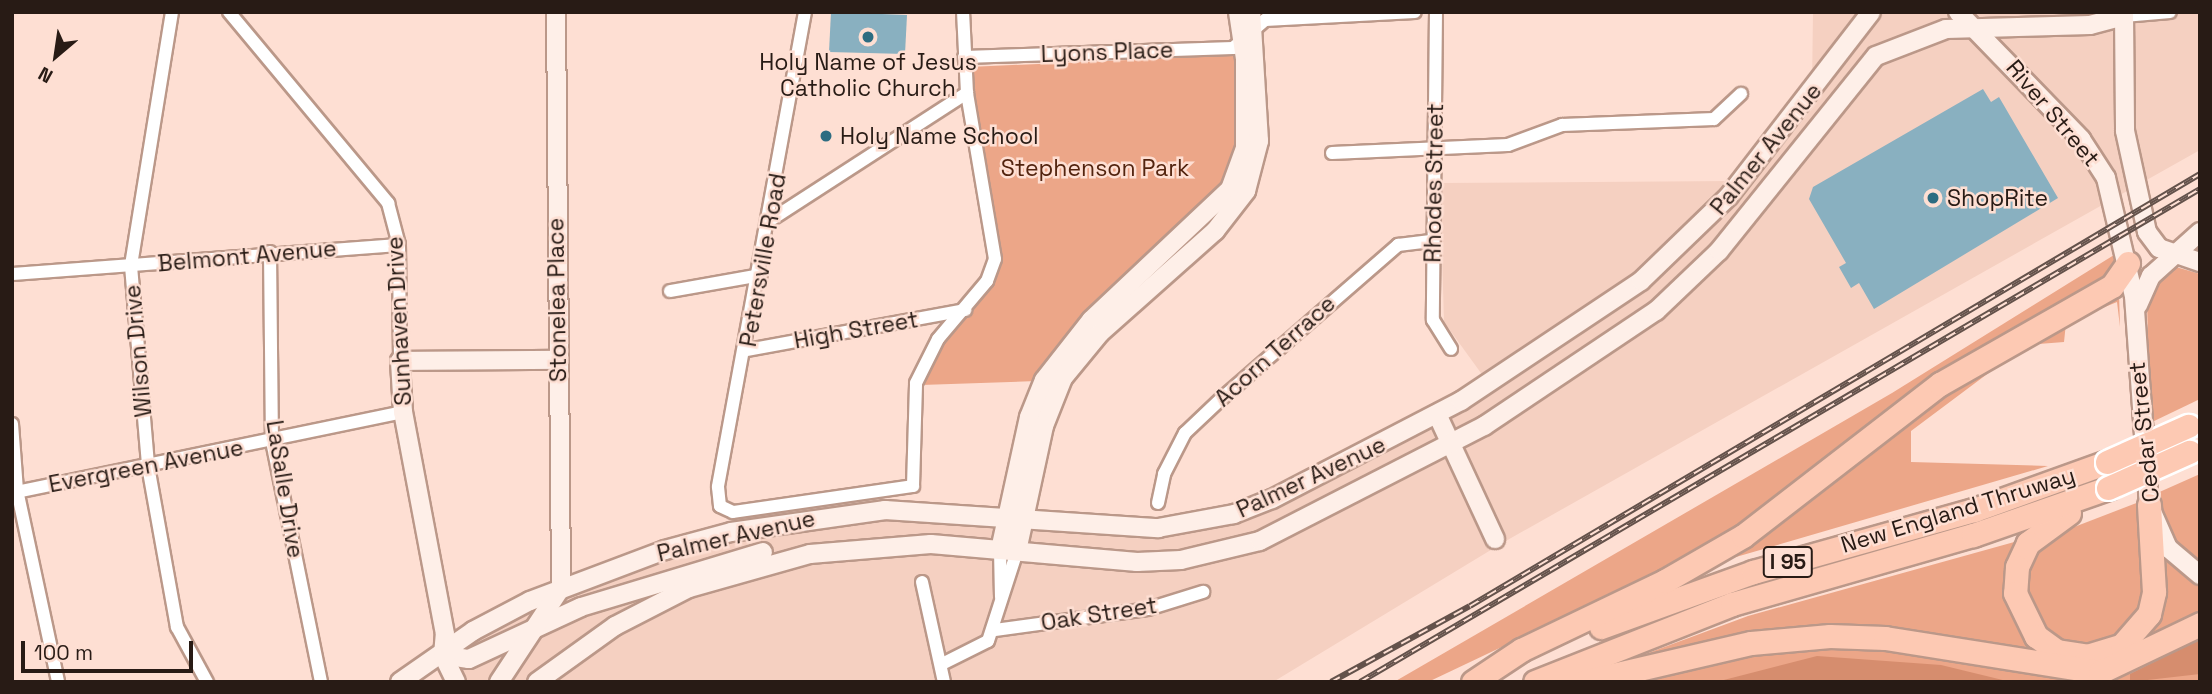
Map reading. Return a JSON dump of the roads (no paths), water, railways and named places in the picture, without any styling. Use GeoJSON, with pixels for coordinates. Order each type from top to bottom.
{"type":"FeatureCollection","features":[{"type":"Feature","properties":{"kind":"highway"},"geometry":{"type":"LineString","coordinates":[[1475,682],[1521,650],[1734,542],[1931,390],[2017,335],[2112,286],[2128,263]]}},
{"type":"Feature","properties":{"kind":"highway","name":"New England Thruway"},"geometry":{"type":"LineString","coordinates":[[1475,682],[1713,586],[1974,510],[2107,462],[2194,423]]}},
{"type":"Feature","properties":{"kind":"highway","name":"New England Thruway"},"geometry":{"type":"LineString","coordinates":[[1535,682],[1732,604],[1973,535],[2108,488],[2194,449]]}},
{"type":"Feature","properties":{"kind":"highway"},"geometry":{"type":"LineString","coordinates":[[2108,488],[2035,536],[2017,567],[2015,593],[2023,619],[2057,650],[2078,656],[2106,653],[2144,624],[2154,592],[2149,505]]}},
{"type":"Feature","properties":{"kind":"highway"},"geometry":{"type":"LineString","coordinates":[[1583,682],[1751,643],[1829,636],[1885,638],[2100,672],[2200,624]]}},
{"type":"Feature","properties":{"kind":"street","name":"Wilson Drive"},"geometry":{"type":"LineString","coordinates":[[172,12],[131,266],[148,466],[177,627],[207,682]]}},
{"type":"Feature","properties":{"kind":"street","name":"Sunhaven Drive"},"geometry":{"type":"LineString","coordinates":[[229,12],[375,184],[393,215],[399,245],[403,412],[445,634],[443,655],[456,682]]}},
{"type":"Feature","properties":{"kind":"street","name":"Stonelea Place"},"geometry":{"type":"LineString","coordinates":[[556,12],[561,589]]}},
{"type":"Feature","properties":{"kind":"street","name":"Petersville Road"},"geometry":{"type":"LineString","coordinates":[[805,12],[761,275],[718,487],[720,506],[733,512],[914,486],[916,383],[938,339],[965,310]]}},
{"type":"Feature","properties":{"kind":"street"},"geometry":{"type":"LineString","coordinates":[[963,12],[967,93],[995,259],[965,310]]}},
{"type":"Feature","properties":{"kind":"street"},"geometry":{"type":"LineString","coordinates":[[942,664],[982,647],[995,630],[1016,517],[1029,417],[1044,380],[1091,320],[1230,189],[1245,148],[1249,25],[1238,12]]}},
{"type":"Feature","properties":{"kind":"street"},"geometry":{"type":"LineString","coordinates":[[1249,25],[1265,20],[1415,12]]}},
{"type":"Feature","properties":{"kind":"street","name":"Rhodes Street"},"geometry":{"type":"LineString","coordinates":[[1436,12],[1433,320],[1451,349]]}},
{"type":"Feature","properties":{"kind":"street","name":"Palmer Avenue"},"geometry":{"type":"LineString","coordinates":[[400,682],[443,655],[473,631],[561,589],[665,550],[787,521],[885,510],[1016,517],[1121,528],[1196,524],[1272,499],[1437,414],[1576,328],[1671,255],[1756,163],[1871,12]]}},
{"type":"Feature","properties":{"kind":"street","name":"River Street"},"geometry":{"type":"LineString","coordinates":[[1958,12],[1993,43],[2094,154],[2113,200],[2128,263],[2136,313]]}},
{"type":"Feature","properties":{"kind":"street"},"geometry":{"type":"LineString","coordinates":[[2170,12],[2124,14],[2121,86],[2131,166],[2151,239],[2175,254],[2200,262]]}},
{"type":"Feature","properties":{"kind":"street","name":"Palmer Avenue"},"geometry":{"type":"LineString","coordinates":[[443,655],[469,659],[581,607],[719,563],[767,551],[931,544],[1137,562],[1222,552],[1299,524],[1451,444],[1609,345],[1690,281],[1876,56],[1924,34],[1973,28],[2090,25],[2124,14]]}},
{"type":"Feature","properties":{"kind":"street","name":"Lyons Place"},"geometry":{"type":"LineString","coordinates":[[964,57],[1233,48],[1249,25]]}},
{"type":"Feature","properties":{"kind":"street"},"geometry":{"type":"LineString","coordinates":[[769,221],[967,93]]}},
{"type":"Feature","properties":{"kind":"street"},"geometry":{"type":"LineString","coordinates":[[1332,153],[1518,144],[1562,125],[1714,119],[1741,94]]}},
{"type":"Feature","properties":{"kind":"street"},"geometry":{"type":"LineString","coordinates":[[2136,313],[2147,281],[2200,232]]}},
{"type":"Feature","properties":{"kind":"street","name":"Acorn Terrace"},"geometry":{"type":"LineString","coordinates":[[1158,503],[1175,451],[1212,407],[1398,245],[1433,241]]}},
{"type":"Feature","properties":{"kind":"street","name":"Belmont Avenue"},"geometry":{"type":"LineString","coordinates":[[12,274],[131,266],[270,252],[399,245]]}},
{"type":"Feature","properties":{"kind":"street","name":"LaSalle Drive"},"geometry":{"type":"LineString","coordinates":[[270,252],[272,441],[321,682]]}},
{"type":"Feature","properties":{"kind":"street"},"geometry":{"type":"LineString","coordinates":[[670,291],[761,275]]}},
{"type":"Feature","properties":{"kind":"street","name":"High Street"},"geometry":{"type":"LineString","coordinates":[[747,350],[965,310]]}},
{"type":"Feature","properties":{"kind":"street","name":"Cedar Street"},"geometry":{"type":"LineString","coordinates":[[2136,313],[2137,387],[2149,505],[2168,548],[2200,575]]}},
{"type":"Feature","properties":{"kind":"street"},"geometry":{"type":"LineString","coordinates":[[400,361],[557,360]]}},
{"type":"Feature","properties":{"kind":"street","name":"Evergreen Avenue"},"geometry":{"type":"LineString","coordinates":[[15,492],[403,412]]}},
{"type":"Feature","properties":{"kind":"street"},"geometry":{"type":"LineString","coordinates":[[1437,414],[1496,539]]}},
{"type":"Feature","properties":{"kind":"street"},"geometry":{"type":"LineString","coordinates":[[12,424],[15,492],[58,682]]}},
{"type":"Feature","properties":{"kind":"street","name":"Palmer Avenue"},"geometry":{"type":"LineString","coordinates":[[537,682],[615,626],[689,588],[769,562],[850,548]]}},
{"type":"Feature","properties":{"kind":"street"},"geometry":{"type":"LineString","coordinates":[[922,582],[944,682]]}},
{"type":"Feature","properties":{"kind":"street"},"geometry":{"type":"LineString","coordinates":[[499,682],[561,589]]}},
{"type":"Feature","properties":{"kind":"street","name":"Oak Street"},"geometry":{"type":"LineString","coordinates":[[995,630],[1148,608],[1203,592]]}},
{"type":"Feature","properties":{"kind":"railway"},"geometry":{"type":"LineString","coordinates":[[1331,682],[1470,606],[2200,174]]}},
{"type":"Feature","properties":{"kind":"railway"},"geometry":{"type":"LineString","coordinates":[[1360,682],[2200,189]]}},
{"type":"Feature","properties":{"kind":"place","name":"Holy Name of Jesus Catholic Church"},"geometry":{"type":"Point","coordinates":[868,37]}},
{"type":"Feature","properties":{"kind":"place","name":"Holy Name School"},"geometry":{"type":"Point","coordinates":[826,136]}},
{"type":"Feature","properties":{"kind":"place","name":"ShopRite"},"geometry":{"type":"Point","coordinates":[1933,198]}},
{"type":"Feature","properties":{"kind":"park label","name":"Stephenson Park"},"geometry":{"type":"Point","coordinates":[1095,168]}}]}
